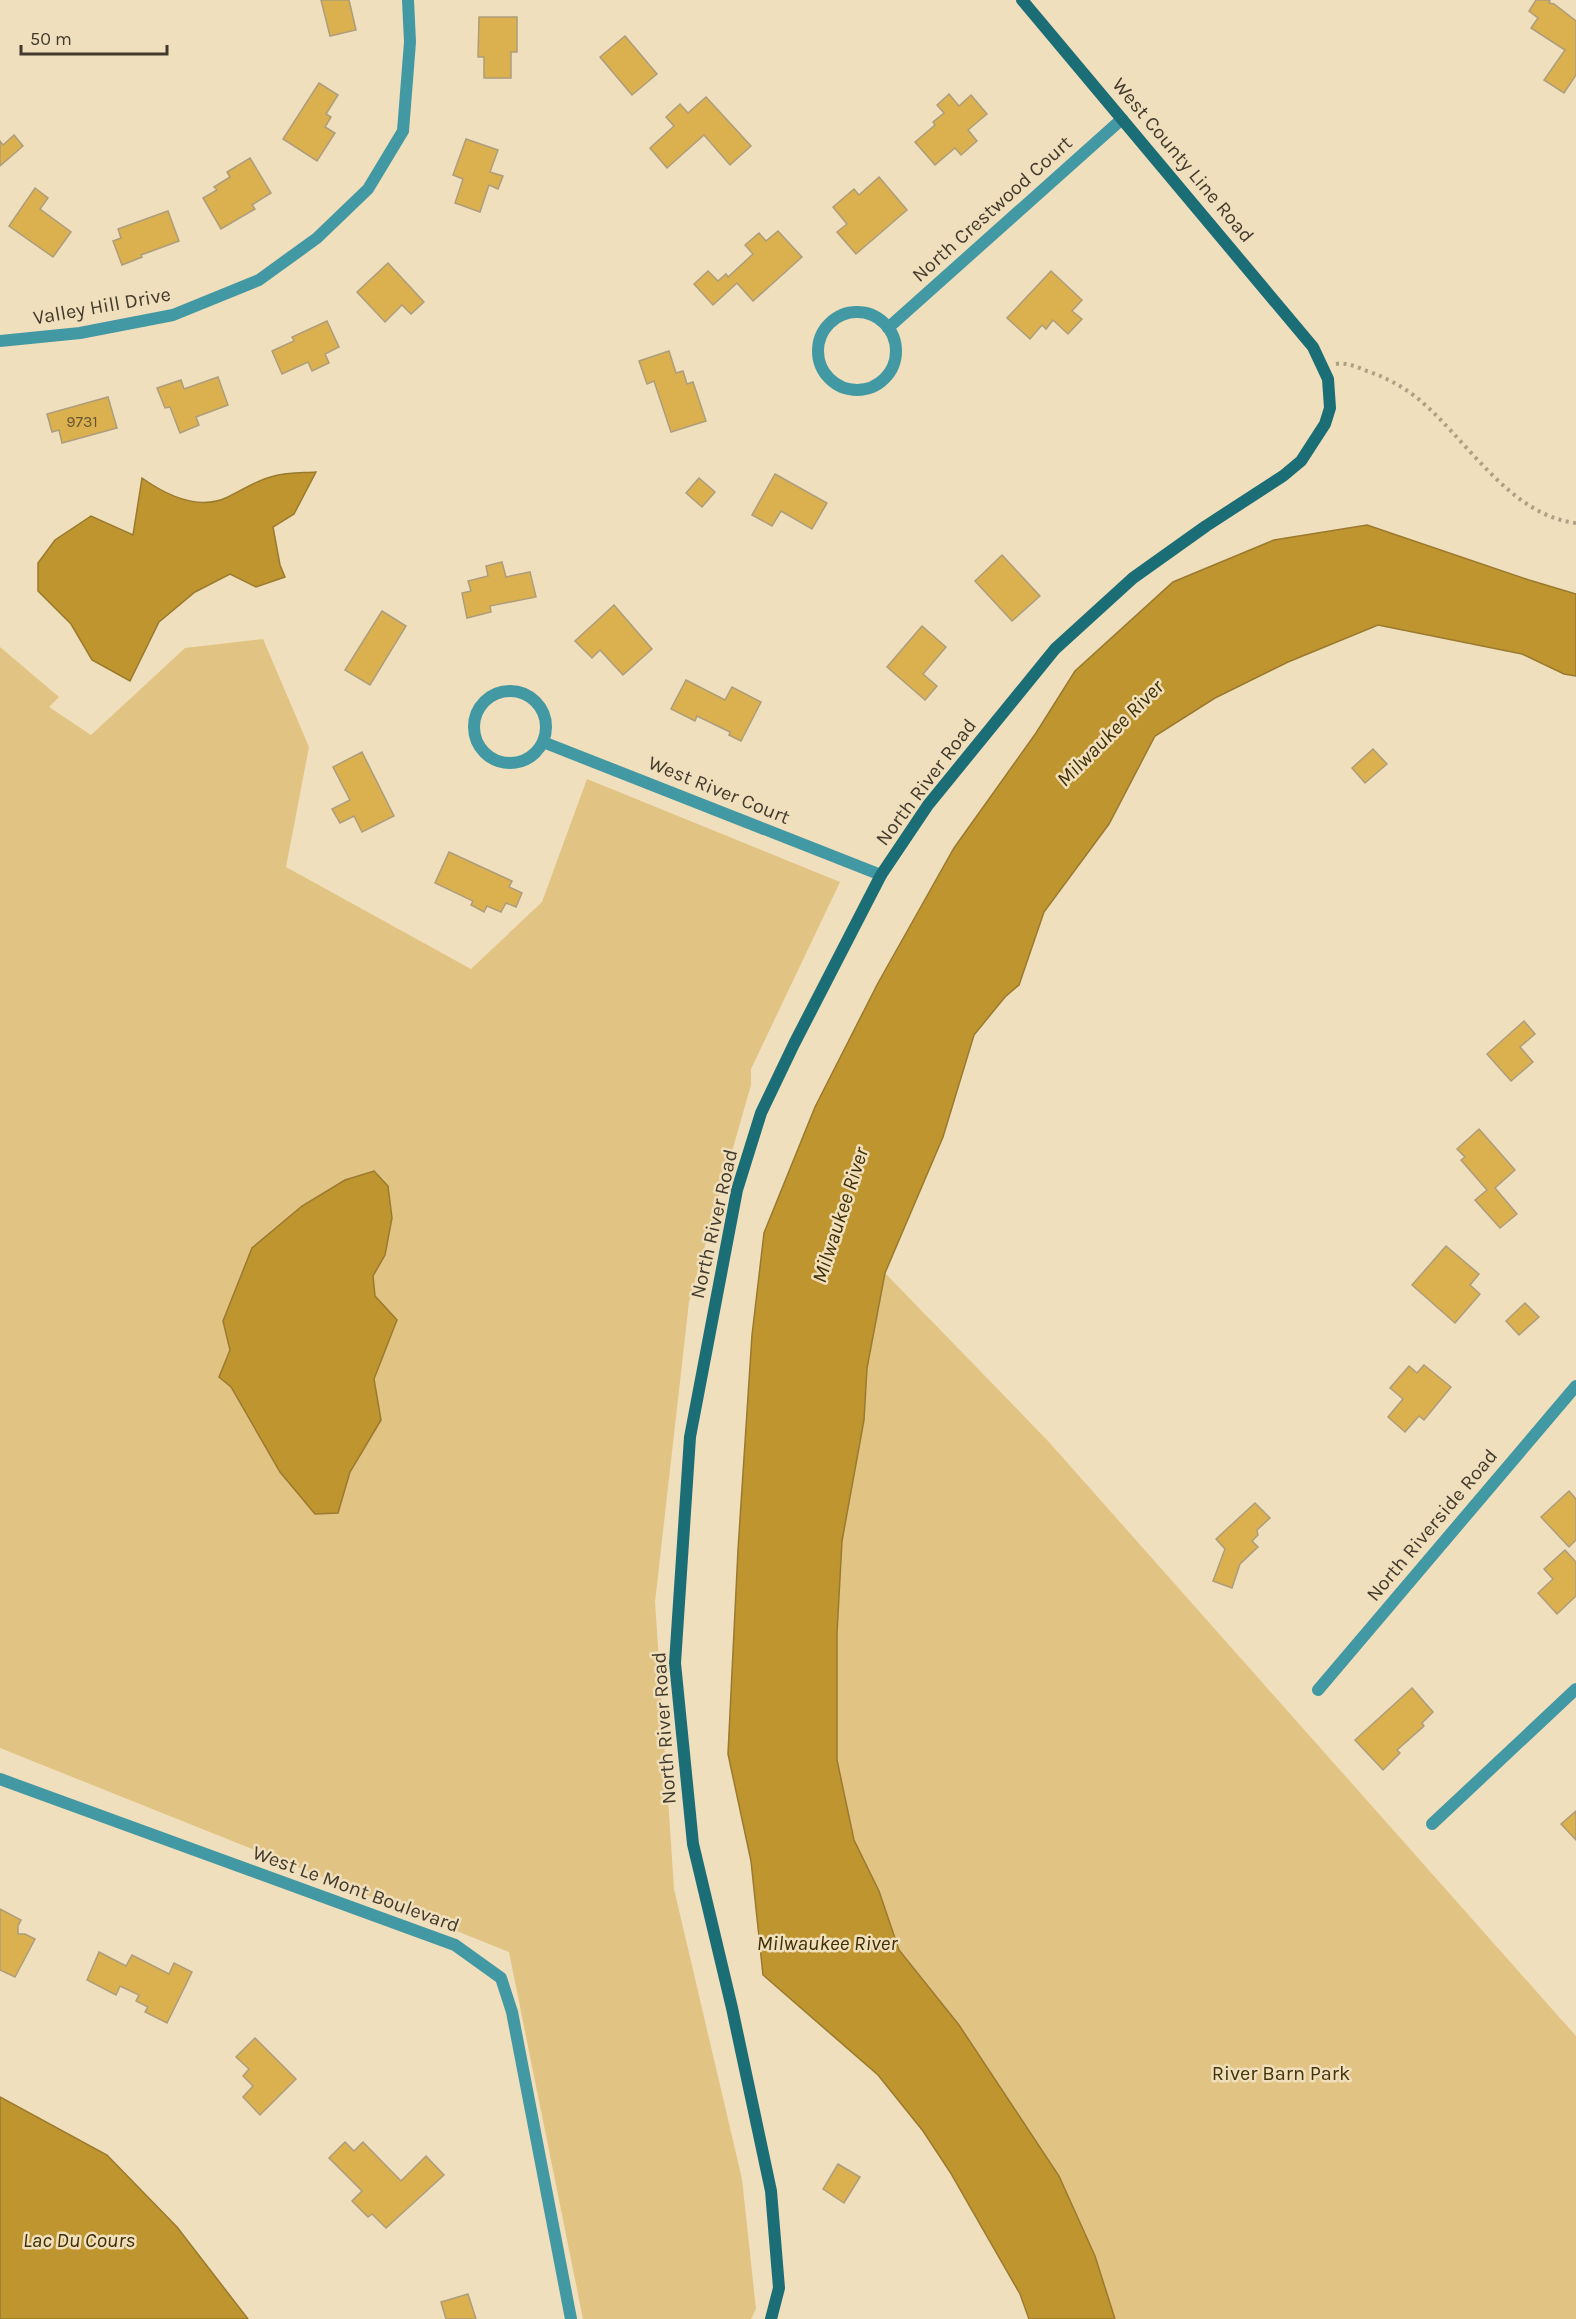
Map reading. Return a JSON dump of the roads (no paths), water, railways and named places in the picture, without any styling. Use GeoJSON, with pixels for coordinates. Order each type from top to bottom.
{"type":"FeatureCollection","features":[{"type":"Feature","properties":{"kind":"street","name":"Valley Hill Drive"},"geometry":{"type":"LineString","coordinates":[[0,341],[80,333],[173,315],[259,280],[317,238],[368,189],[403,130],[411,42],[408,0]]}},
{"type":"Feature","properties":{"kind":"street","name":"West County Line Road"},"geometry":{"type":"LineString","coordinates":[[1022,0],[1313,347]]}},
{"type":"Feature","properties":{"kind":"street","name":"North Crestwood Court"},"geometry":{"type":"LineString","coordinates":[[888,328],[1122,119]]}},
{"type":"Feature","properties":{"kind":"street"},"geometry":{"type":"LineString","coordinates":[[855,312],[879,319],[888,328],[895,346],[894,365],[888,376],[878,385],[865,390],[852,390],[840,387],[829,379],[818,356],[823,331],[832,322],[842,315],[855,312]]}},
{"type":"Feature","properties":{"kind":"street","name":"North River Road"},"geometry":{"type":"LineString","coordinates":[[771,2319],[779,2288],[771,2191],[732,2008],[693,1844],[675,1663],[690,1437],[737,1190],[761,1113],[794,1044],[881,875],[928,806],[1055,649],[1133,578],[1206,526],[1283,476],[1301,461],[1325,424],[1330,408],[1328,379],[1313,347]]}},
{"type":"Feature","properties":{"kind":"street"},"geometry":{"type":"LineString","coordinates":[[506,691],[518,692],[530,697],[539,705],[545,717],[546,729],[543,742],[529,758],[518,763],[496,761],[486,754],[474,735],[476,712],[483,702],[494,694],[506,691]]}},
{"type":"Feature","properties":{"kind":"street","name":"West River Court"},"geometry":{"type":"LineString","coordinates":[[543,742],[881,875]]}},
{"type":"Feature","properties":{"kind":"street","name":"North Riverside Road"},"geometry":{"type":"LineString","coordinates":[[1318,1690],[1576,1386]]}},
{"type":"Feature","properties":{"kind":"street"},"geometry":{"type":"LineString","coordinates":[[1432,1824],[1576,1689]]}},
{"type":"Feature","properties":{"kind":"street","name":"West Le Mont Boulevard"},"geometry":{"type":"LineString","coordinates":[[0,1779],[455,1945],[501,1978],[512,2012],[571,2319]]}},
{"type":"Feature","properties":{"kind":"water"},"geometry":{"type":"Polygon","coordinates":[[[316,472],[294,514],[273,527],[280,565],[285,577],[256,587],[230,574],[195,592],[159,622],[130,681],[92,660],[71,624],[38,591],[38,563],[55,540],[91,516],[133,535],[142,478],[172,495],[194,502],[206,502],[228,497],[256,482],[274,476],[316,472]]]}},
{"type":"Feature","properties":{"kind":"water","name":"Milwaukee River"},"geometry":{"type":"Polygon","coordinates":[[[1367,525],[1576,594],[1576,676],[1564,674],[1522,654],[1378,625],[1288,662],[1215,698],[1155,736],[1109,824],[1044,912],[1019,985],[1005,997],[974,1035],[943,1137],[885,1273],[867,1368],[864,1420],[842,1541],[837,1633],[837,1760],[854,1840],[879,1891],[899,1950],[959,2025],[1059,2176],[1095,2256],[1115,2319],[1029,2319],[1020,2294],[950,2172],[923,2131],[878,2075],[763,1975],[751,1861],[728,1754],[752,1335],[764,1233],[815,1107],[878,983],[954,848],[1036,733],[1075,671],[1173,582],[1274,540],[1367,525]]]}},
{"type":"Feature","properties":{"kind":"water"},"geometry":{"type":"Polygon","coordinates":[[[374,1171],[388,1186],[392,1218],[385,1255],[373,1276],[375,1296],[397,1320],[374,1379],[381,1420],[350,1472],[338,1513],[315,1514],[280,1472],[231,1387],[219,1377],[230,1350],[223,1321],[252,1248],[302,1206],[345,1180],[374,1171]]]}},
{"type":"Feature","properties":{"kind":"water","name":"Lac Du Cours"},"geometry":{"type":"Polygon","coordinates":[[[0,2097],[107,2155],[177,2227],[248,2319],[0,2319],[0,2097]]]}},
{"type":"Feature","properties":{"kind":"park label","name":"River Barn Park"},"geometry":{"type":"Point","coordinates":[1281,2073]}}]}
